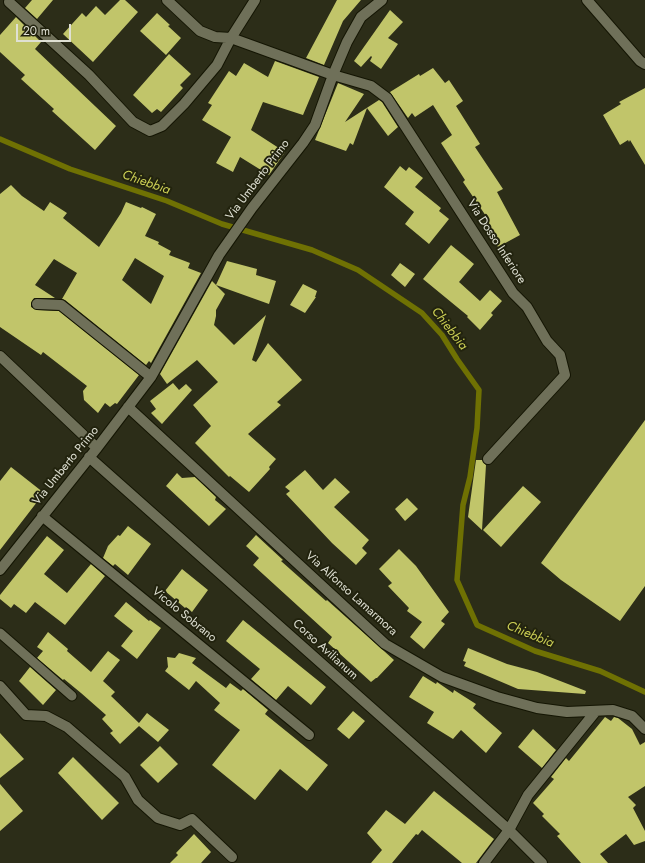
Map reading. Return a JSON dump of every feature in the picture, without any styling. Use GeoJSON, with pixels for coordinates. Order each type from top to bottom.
{"type":"FeatureCollection","features":[{"type":"Feature","properties":{"kind":"street"},"geometry":{"type":"LineString","coordinates":[[167,0],[200,31],[215,37],[231,38],[333,75]]}},
{"type":"Feature","properties":{"kind":"street"},"geometry":{"type":"LineString","coordinates":[[9,2],[89,75],[133,122],[150,130],[162,126],[184,104],[216,65],[255,0]]}},
{"type":"Feature","properties":{"kind":"street","name":"Via Umberto Primo"},"geometry":{"type":"LineString","coordinates":[[0,570],[97,448],[151,377],[219,255],[252,208],[303,143],[315,125],[347,42],[361,17],[382,0]]}},
{"type":"Feature","properties":{"kind":"street"},"geometry":{"type":"LineString","coordinates":[[587,0],[640,61],[645,64]]}},
{"type":"Feature","properties":{"kind":"street","name":"Via Dosso Inferiore"},"geometry":{"type":"LineString","coordinates":[[333,75],[371,86],[387,98],[513,293],[527,307],[547,341],[560,356],[565,375],[488,459]]}},
{"type":"Feature","properties":{"kind":"street"},"geometry":{"type":"LineString","coordinates":[[37,304],[61,305],[151,377]]}},
{"type":"Feature","properties":{"kind":"street"},"geometry":{"type":"LineString","coordinates":[[0,356],[97,448]]}},
{"type":"Feature","properties":{"kind":"street","name":"Via Alfonso Lamarmora"},"geometry":{"type":"LineString","coordinates":[[128,407],[385,644],[442,678],[497,697],[537,708],[567,712],[613,710],[632,716],[645,729]]}},
{"type":"Feature","properties":{"kind":"street","name":"Corso Avilianum"},"geometry":{"type":"LineString","coordinates":[[89,457],[509,830],[542,863]]}},
{"type":"Feature","properties":{"kind":"street","name":"Vicolo Sobrano"},"geometry":{"type":"LineString","coordinates":[[42,516],[309,734]]}},
{"type":"Feature","properties":{"kind":"street"},"geometry":{"type":"LineString","coordinates":[[0,686],[26,715],[46,716],[67,727],[125,777],[138,800],[158,818],[180,825],[192,820],[232,857]]}},
{"type":"Feature","properties":{"kind":"street"},"geometry":{"type":"LineString","coordinates":[[484,863],[509,830],[528,795],[596,711]]}},
{"type":"Feature","properties":{"kind":"lane"},"geometry":{"type":"LineString","coordinates":[[0,633],[72,696]]}},
{"type":"Feature","properties":{"kind":"building"},"geometry":{"type":"Polygon","coordinates":[[[32,0],[53,0],[37,19],[25,8],[32,0]]]}},
{"type":"Feature","properties":{"kind":"building"},"geometry":{"type":"Polygon","coordinates":[[[120,0],[125,0],[138,12],[93,62],[63,34],[82,13],[86,17],[96,6],[105,15],[120,0]]]}},
{"type":"Feature","properties":{"kind":"building"},"geometry":{"type":"Polygon","coordinates":[[[337,0],[361,0],[343,21],[324,65],[306,58],[337,0]]]}},
{"type":"Feature","properties":{"kind":"building"},"geometry":{"type":"Polygon","coordinates":[[[390,10],[403,22],[388,38],[398,44],[381,69],[370,61],[371,56],[361,67],[354,61],[390,10]]]}},
{"type":"Feature","properties":{"kind":"building"},"geometry":{"type":"Polygon","coordinates":[[[157,13],[181,38],[166,55],[140,31],[157,13]]]}},
{"type":"Feature","properties":{"kind":"building"},"geometry":{"type":"Polygon","coordinates":[[[16,17],[41,42],[35,49],[116,126],[95,150],[52,111],[54,109],[21,79],[25,75],[0,52],[0,35],[16,17]]]}},
{"type":"Feature","properties":{"kind":"building"},"geometry":{"type":"Polygon","coordinates":[[[169,54],[191,74],[180,85],[183,88],[161,112],[157,109],[152,113],[133,95],[169,54]]]}},
{"type":"Feature","properties":{"kind":"building"},"geometry":{"type":"Polygon","coordinates":[[[275,61],[319,77],[303,115],[263,102],[251,130],[285,152],[269,175],[240,157],[233,172],[216,163],[231,137],[202,120],[212,105],[208,103],[229,71],[236,76],[244,63],[268,77],[275,61]]]}},
{"type":"Feature","properties":{"kind":"building"},"geometry":{"type":"Polygon","coordinates":[[[433,68],[445,83],[449,80],[463,101],[456,106],[480,144],[475,147],[503,189],[497,192],[520,235],[498,247],[483,222],[488,219],[463,182],[465,180],[441,143],[452,135],[433,105],[415,117],[412,113],[408,118],[390,92],[419,74],[420,76],[433,68]]]}},
{"type":"Feature","properties":{"kind":"building"},"geometry":{"type":"Polygon","coordinates":[[[338,83],[364,94],[345,122],[379,100],[382,102],[398,127],[388,136],[367,108],[353,145],[350,143],[346,151],[315,140],[338,83]]]}},
{"type":"Feature","properties":{"kind":"building"},"geometry":{"type":"Polygon","coordinates":[[[645,88],[645,165],[630,140],[629,142],[628,140],[620,145],[603,115],[621,104],[619,102],[645,88]]]}},
{"type":"Feature","properties":{"kind":"building"},"geometry":{"type":"Polygon","coordinates":[[[400,166],[406,171],[409,167],[423,178],[415,187],[441,208],[439,211],[449,219],[429,244],[405,224],[414,212],[384,187],[400,166]]]}},
{"type":"Feature","properties":{"kind":"building"},"geometry":{"type":"Polygon","coordinates":[[[11,185],[22,196],[44,211],[50,202],[67,213],[63,218],[99,247],[121,213],[126,202],[141,208],[142,207],[156,214],[145,236],[159,242],[158,244],[171,251],[169,255],[190,263],[188,268],[201,273],[151,363],[149,361],[146,365],[62,299],[77,273],[54,259],[35,285],[55,298],[34,298],[31,303],[31,307],[37,310],[59,311],[139,375],[117,404],[115,403],[110,407],[105,403],[98,413],[84,400],[83,391],[87,386],[43,352],[41,355],[0,327],[0,194],[11,185]],[[135,258],[122,280],[151,304],[164,276],[135,258]]]}},
{"type":"Feature","properties":{"kind":"building"},"geometry":{"type":"Polygon","coordinates":[[[451,245],[474,264],[459,282],[480,301],[490,290],[502,301],[491,313],[493,315],[480,330],[467,317],[468,316],[423,279],[451,245]]]}},
{"type":"Feature","properties":{"kind":"building"},"geometry":{"type":"Polygon","coordinates":[[[227,261],[257,269],[256,275],[276,281],[269,304],[216,285],[227,261]]]}},
{"type":"Feature","properties":{"kind":"building"},"geometry":{"type":"Polygon","coordinates":[[[400,263],[415,274],[405,287],[391,275],[400,263]]]}},
{"type":"Feature","properties":{"kind":"building"},"geometry":{"type":"Polygon","coordinates":[[[212,281],[225,294],[216,310],[214,325],[234,345],[266,315],[252,360],[256,362],[268,343],[302,380],[277,402],[281,405],[248,434],[276,459],[269,467],[270,469],[249,492],[230,476],[229,477],[195,443],[211,426],[193,405],[218,382],[197,360],[167,384],[160,374],[212,281]]]}},
{"type":"Feature","properties":{"kind":"building"},"geometry":{"type":"Polygon","coordinates":[[[303,284],[317,291],[316,297],[305,313],[290,305],[303,284]]]}},
{"type":"Feature","properties":{"kind":"building"},"geometry":{"type":"Polygon","coordinates":[[[173,383],[179,390],[186,384],[192,390],[162,424],[151,413],[156,409],[150,401],[173,383]]]}},
{"type":"Feature","properties":{"kind":"building"},"geometry":{"type":"Polygon","coordinates":[[[645,420],[645,586],[620,621],[561,580],[541,563],[645,420]]]}},
{"type":"Feature","properties":{"kind":"building"},"geometry":{"type":"Polygon","coordinates":[[[476,460],[482,460],[486,465],[482,530],[468,517],[476,460]]]}},
{"type":"Feature","properties":{"kind":"building"},"geometry":{"type":"Polygon","coordinates":[[[11,467],[44,493],[0,550],[0,481],[11,467]]]}},
{"type":"Feature","properties":{"kind":"building"},"geometry":{"type":"Polygon","coordinates":[[[305,470],[323,490],[335,478],[350,492],[334,507],[369,540],[362,548],[367,553],[356,565],[332,543],[286,494],[290,491],[285,487],[305,470]]]}},
{"type":"Feature","properties":{"kind":"building"},"geometry":{"type":"Polygon","coordinates":[[[177,473],[182,478],[195,477],[216,497],[215,500],[226,509],[209,526],[166,486],[177,473]]]}},
{"type":"Feature","properties":{"kind":"building"},"geometry":{"type":"Polygon","coordinates":[[[523,486],[541,502],[501,547],[483,530],[523,486]]]}},
{"type":"Feature","properties":{"kind":"building"},"geometry":{"type":"Polygon","coordinates":[[[407,498],[418,509],[405,521],[395,509],[407,498]]]}},
{"type":"Feature","properties":{"kind":"building"},"geometry":{"type":"Polygon","coordinates":[[[128,526],[151,544],[128,575],[115,564],[113,566],[103,558],[108,546],[118,535],[120,536],[128,526]]]}},
{"type":"Feature","properties":{"kind":"building"},"geometry":{"type":"Polygon","coordinates":[[[256,535],[283,560],[281,561],[394,660],[377,678],[371,682],[328,643],[332,637],[253,565],[259,558],[246,546],[256,535]]]}},
{"type":"Feature","properties":{"kind":"building"},"geometry":{"type":"Polygon","coordinates":[[[47,536],[64,550],[44,574],[67,593],[91,564],[105,576],[65,625],[35,602],[26,613],[14,604],[11,608],[0,599],[0,595],[47,536]]]}},
{"type":"Feature","properties":{"kind":"building"},"geometry":{"type":"Polygon","coordinates":[[[399,549],[416,566],[449,612],[441,621],[445,624],[424,649],[410,637],[422,622],[407,611],[409,608],[388,586],[392,583],[379,569],[399,549]]]}},
{"type":"Feature","properties":{"kind":"building"},"geometry":{"type":"Polygon","coordinates":[[[182,569],[208,590],[192,612],[165,591],[182,569]]]}},
{"type":"Feature","properties":{"kind":"building"},"geometry":{"type":"Polygon","coordinates":[[[126,602],[149,621],[150,620],[161,628],[137,659],[121,646],[133,631],[114,616],[126,602]]]}},
{"type":"Feature","properties":{"kind":"building"},"geometry":{"type":"Polygon","coordinates":[[[243,620],[326,687],[311,705],[288,686],[276,700],[251,679],[260,669],[226,641],[243,620]]]}},
{"type":"Feature","properties":{"kind":"building"},"geometry":{"type":"Polygon","coordinates":[[[48,632],[91,672],[108,651],[120,660],[103,681],[115,692],[111,696],[139,723],[147,713],[169,730],[158,742],[139,726],[120,744],[110,733],[113,731],[102,719],[106,715],[37,658],[43,651],[37,647],[48,632]]]}},
{"type":"Feature","properties":{"kind":"building"},"geometry":{"type":"Polygon","coordinates":[[[468,648],[507,664],[537,672],[586,691],[585,694],[518,689],[464,666],[466,662],[463,661],[468,648]]]}},
{"type":"Feature","properties":{"kind":"building"},"geometry":{"type":"Polygon","coordinates":[[[179,653],[196,658],[192,663],[226,688],[230,683],[241,691],[243,689],[268,710],[265,714],[328,765],[307,791],[280,769],[255,800],[212,765],[240,730],[214,710],[220,703],[196,681],[189,690],[165,671],[168,667],[167,657],[175,658],[179,653]]]}},
{"type":"Feature","properties":{"kind":"building"},"geometry":{"type":"Polygon","coordinates":[[[30,667],[56,690],[43,705],[19,681],[30,667]]]}},
{"type":"Feature","properties":{"kind":"building"},"geometry":{"type":"Polygon","coordinates":[[[423,676],[436,684],[437,682],[453,693],[454,690],[476,704],[473,708],[502,733],[486,753],[461,730],[453,739],[427,723],[434,712],[409,697],[423,676]]]}},
{"type":"Feature","properties":{"kind":"building"},"geometry":{"type":"Polygon","coordinates":[[[353,711],[365,721],[349,739],[337,729],[353,711]]]}},
{"type":"Feature","properties":{"kind":"building"},"geometry":{"type":"Polygon","coordinates":[[[605,717],[611,721],[614,717],[618,718],[632,729],[640,745],[645,742],[645,786],[628,797],[636,805],[633,808],[645,831],[645,841],[634,845],[626,834],[600,854],[608,863],[581,863],[557,836],[560,834],[542,816],[544,814],[533,803],[554,779],[551,777],[566,758],[569,761],[605,717]]]}},
{"type":"Feature","properties":{"kind":"building"},"geometry":{"type":"Polygon","coordinates":[[[533,729],[556,750],[542,768],[518,747],[533,729]]]}},
{"type":"Feature","properties":{"kind":"building"},"geometry":{"type":"Polygon","coordinates":[[[0,733],[24,759],[0,778],[0,733]]]}},
{"type":"Feature","properties":{"kind":"building"},"geometry":{"type":"Polygon","coordinates":[[[160,746],[178,764],[158,783],[140,765],[160,746]]]}},
{"type":"Feature","properties":{"kind":"building"},"geometry":{"type":"Polygon","coordinates":[[[73,757],[119,803],[102,820],[58,773],[73,757]]]}},
{"type":"Feature","properties":{"kind":"building"},"geometry":{"type":"Polygon","coordinates":[[[0,784],[23,811],[0,831],[0,784]]]}},
{"type":"Feature","properties":{"kind":"building"},"geometry":{"type":"Polygon","coordinates":[[[434,791],[494,839],[476,863],[462,863],[422,830],[418,835],[416,834],[392,863],[371,863],[382,850],[367,833],[386,810],[405,824],[434,791]]]}},
{"type":"Feature","properties":{"kind":"building"},"geometry":{"type":"Polygon","coordinates":[[[194,834],[211,852],[201,863],[170,863],[178,855],[176,853],[194,834]]]}},
{"type":"Feature","properties":{"kind":"waterway","name":"Chiebbia"},"geometry":{"type":"LineString","coordinates":[[0,139],[70,169],[167,201],[222,224],[312,250],[358,270],[422,313],[442,335],[479,390],[477,428],[470,477],[463,505],[457,580],[477,625],[535,651],[600,671],[645,692]]}}]}
